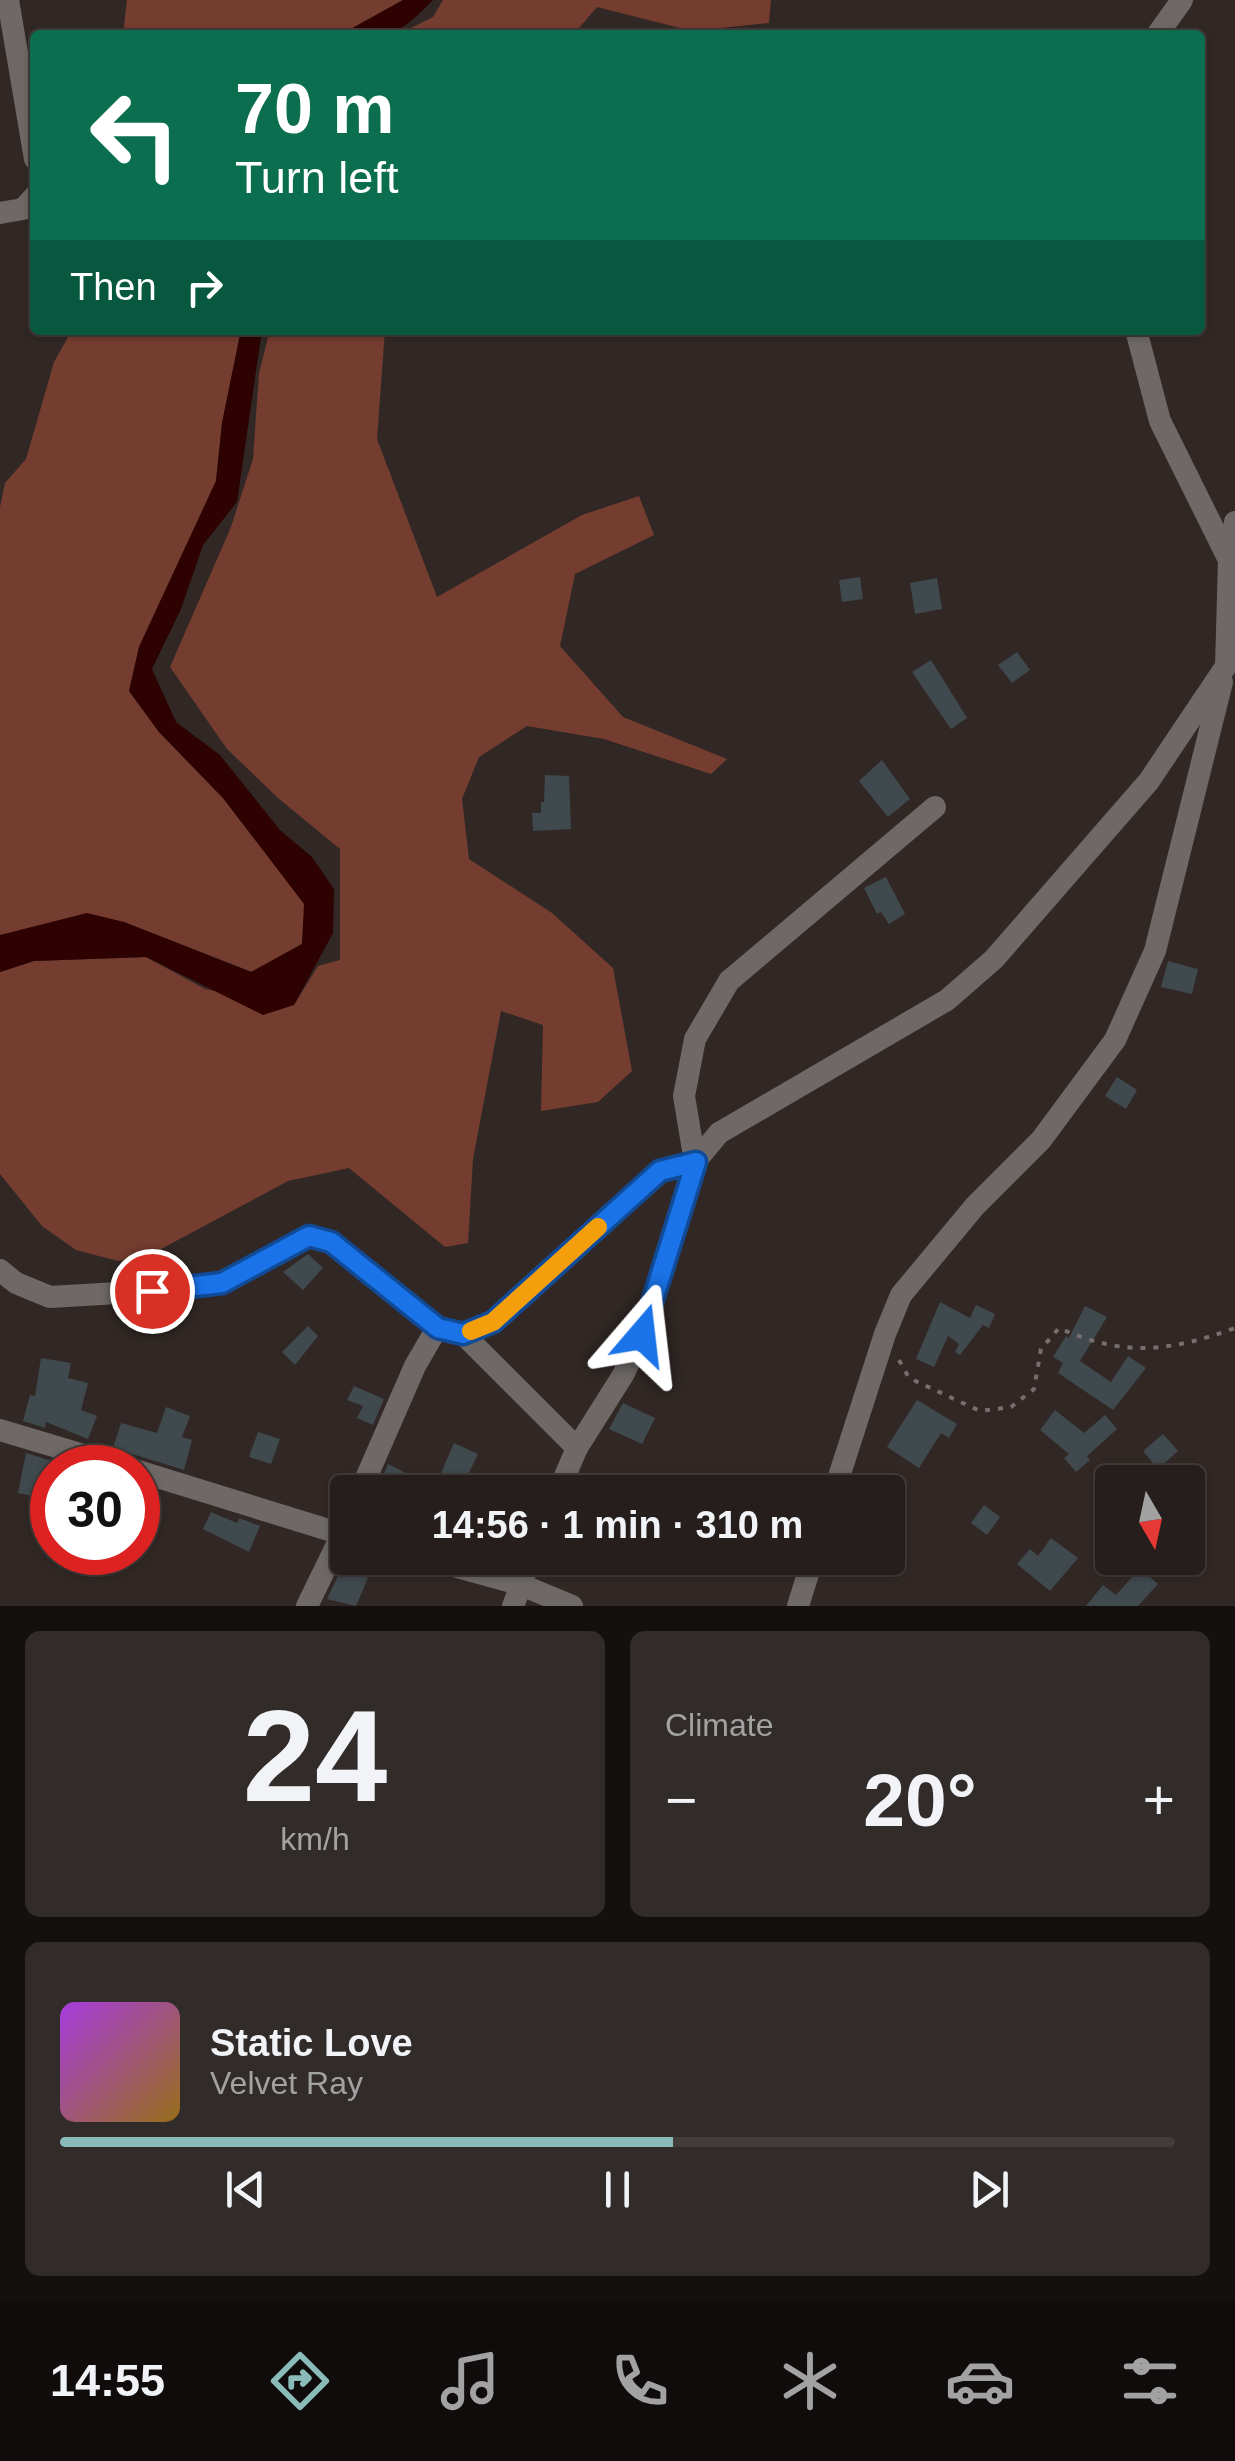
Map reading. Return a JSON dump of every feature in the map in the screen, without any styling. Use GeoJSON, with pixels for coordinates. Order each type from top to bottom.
{"type":"FeatureCollection","features":[{"type":"Feature","properties":{"kind":"street"},"geometry":{"type":"LineString","coordinates":[[8,0],[30,130]]}},
{"type":"Feature","properties":{"kind":"street"},"geometry":{"type":"LineString","coordinates":[[1161,30],[1182,0]]}},
{"type":"Feature","properties":{"kind":"street"},"geometry":{"type":"LineString","coordinates":[[0,213],[23,208],[30,201]]}},
{"type":"Feature","properties":{"kind":"street"},"geometry":{"type":"LineString","coordinates":[[1137,335],[1160,421],[1229,560]]}},
{"type":"Feature","properties":{"kind":"street"},"geometry":{"type":"LineString","coordinates":[[839,1475],[901,1295],[975,1206],[1041,1140],[1115,1040],[1155,950],[1230,668],[1229,560],[1235,522]]}},
{"type":"Feature","properties":{"kind":"street"},"geometry":{"type":"LineString","coordinates":[[565,1475],[642,1335],[696,1162],[719,1133],[946,1000],[994,958],[1150,781],[1230,668]]}},
{"type":"Feature","properties":{"kind":"street"},"geometry":{"type":"LineString","coordinates":[[696,1162],[684,1096],[695,1039],[729,981],[934,808]]}},
{"type":"Feature","properties":{"kind":"street"},"geometry":{"type":"LineString","coordinates":[[463,1334],[493,1322],[660,1171],[696,1162]]}},
{"type":"Feature","properties":{"kind":"street"},"geometry":{"type":"LineString","coordinates":[[0,1270],[16,1282],[50,1296],[186,1290],[222,1283],[309,1236],[331,1242],[438,1328],[463,1334],[577,1448]]}},
{"type":"Feature","properties":{"kind":"street"},"geometry":{"type":"LineString","coordinates":[[367,1475],[415,1366],[438,1328]]}},
{"type":"Feature","properties":{"kind":"street"},"geometry":{"type":"LineString","coordinates":[[0,1430],[50,1445]]}},
{"type":"Feature","properties":{"kind":"street"},"geometry":{"type":"LineString","coordinates":[[160,1477],[330,1526]]}},
{"type":"Feature","properties":{"kind":"street"},"geometry":{"type":"LineString","coordinates":[[307,1606],[330,1562]]}},
{"type":"Feature","properties":{"kind":"street"},"geometry":{"type":"LineString","coordinates":[[466,1575],[516,1595],[572,1606]]}},
{"type":"Feature","properties":{"kind":"street"},"geometry":{"type":"LineString","coordinates":[[798,1606],[808,1575]]}},
{"type":"Feature","properties":{"kind":"path"},"geometry":{"type":"LineString","coordinates":[[885,1334],[910,1378],[980,1411],[1011,1407],[1034,1389],[1042,1349],[1059,1328],[1098,1345],[1146,1348],[1194,1343],[1235,1328]]}},
{"type":"Feature","properties":{"kind":"shaded area"},"geometry":{"type":"Polygon","coordinates":[[[127,0],[403,0],[349,30],[124,30],[127,0]]]}},
{"type":"Feature","properties":{"kind":"shaded area"},"geometry":{"type":"Polygon","coordinates":[[[403,0],[433,0],[396,30],[349,30],[403,0]]]}},
{"type":"Feature","properties":{"kind":"shaded area"},"geometry":{"type":"Polygon","coordinates":[[[443,0],[771,0],[769,23],[702,30],[597,7],[577,30],[407,30],[433,17],[443,0]]]}},
{"type":"Feature","properties":{"kind":"shaded area"},"geometry":{"type":"Polygon","coordinates":[[[69,335],[240,335],[222,423],[216,481],[139,647],[129,691],[159,732],[223,798],[305,904],[302,944],[252,972],[124,922],[0,935],[0,507],[5,483],[26,459],[54,362],[69,335]]]}},
{"type":"Feature","properties":{"kind":"shaded area"},"geometry":{"type":"Polygon","coordinates":[[[240,335],[261,335],[237,502],[203,545],[181,609],[152,669],[176,722],[220,755],[280,830],[312,857],[334,889],[333,933],[294,1005],[263,1015],[146,957],[34,961],[0,972],[0,935],[87,913],[124,922],[251,972],[302,944],[304,904],[223,798],[159,732],[129,691],[139,647],[216,481],[222,423],[240,335]]]}},
{"type":"Feature","properties":{"kind":"shaded area"},"geometry":{"type":"Polygon","coordinates":[[[269,335],[385,335],[377,439],[437,597],[582,515],[639,496],[654,535],[575,574],[560,646],[623,717],[727,759],[711,774],[604,739],[527,726],[479,757],[462,799],[469,859],[552,913],[613,968],[632,1071],[598,1102],[541,1111],[543,1025],[501,1011],[473,1159],[468,1243],[445,1247],[349,1168],[288,1181],[161,1249],[118,1261],[76,1250],[42,1226],[0,1174],[0,972],[34,961],[146,957],[205,989],[294,1005],[318,966],[340,960],[340,849],[227,749],[170,667],[231,527],[253,459],[259,373],[269,335]]]}},
{"type":"Feature","properties":{"kind":"building"},"geometry":{"type":"Polygon","coordinates":[[[860,577],[863,599],[842,602],[839,580],[860,577]]]}},
{"type":"Feature","properties":{"kind":"building"},"geometry":{"type":"Polygon","coordinates":[[[937,578],[942,609],[915,614],[910,583],[937,578]]]}},
{"type":"Feature","properties":{"kind":"building"},"geometry":{"type":"Polygon","coordinates":[[[1017,652],[1030,670],[1012,683],[998,665],[1017,652]]]}},
{"type":"Feature","properties":{"kind":"building"},"geometry":{"type":"Polygon","coordinates":[[[931,660],[967,718],[951,729],[912,672],[931,660]]]}},
{"type":"Feature","properties":{"kind":"building"},"geometry":{"type":"Polygon","coordinates":[[[882,760],[910,799],[888,817],[859,781],[882,760]]]}},
{"type":"Feature","properties":{"kind":"building"},"geometry":{"type":"Polygon","coordinates":[[[545,775],[569,776],[571,829],[533,831],[532,813],[541,813],[545,775]]]}},
{"type":"Feature","properties":{"kind":"building"},"geometry":{"type":"Polygon","coordinates":[[[886,877],[905,914],[889,924],[881,912],[877,914],[864,888],[886,877]]]}},
{"type":"Feature","properties":{"kind":"building"},"geometry":{"type":"Polygon","coordinates":[[[1168,961],[1198,969],[1192,994],[1161,987],[1168,961]]]}},
{"type":"Feature","properties":{"kind":"building"},"geometry":{"type":"Polygon","coordinates":[[[1117,1077],[1137,1090],[1126,1109],[1105,1096],[1117,1077]]]}},
{"type":"Feature","properties":{"kind":"building"},"geometry":{"type":"Polygon","coordinates":[[[308,1254],[323,1268],[303,1290],[283,1272],[308,1254]]]}},
{"type":"Feature","properties":{"kind":"building"},"geometry":{"type":"Polygon","coordinates":[[[940,1302],[970,1318],[976,1305],[995,1314],[989,1328],[983,1325],[960,1355],[955,1352],[959,1344],[948,1336],[934,1367],[916,1359],[940,1302]]]}},
{"type":"Feature","properties":{"kind":"building"},"geometry":{"type":"Polygon","coordinates":[[[1085,1306],[1107,1317],[1080,1361],[1111,1382],[1128,1356],[1146,1368],[1113,1410],[1058,1373],[1063,1363],[1053,1357],[1066,1336],[1069,1338],[1085,1306]]]}},
{"type":"Feature","properties":{"kind":"building"},"geometry":{"type":"Polygon","coordinates":[[[308,1326],[318,1336],[295,1365],[282,1352],[308,1326]]]}},
{"type":"Feature","properties":{"kind":"building"},"geometry":{"type":"Polygon","coordinates":[[[41,1358],[71,1363],[68,1378],[88,1383],[81,1410],[97,1416],[88,1439],[46,1422],[45,1428],[23,1421],[30,1395],[35,1396],[41,1358]]]}},
{"type":"Feature","properties":{"kind":"building"},"geometry":{"type":"Polygon","coordinates":[[[354,1386],[384,1399],[373,1425],[357,1418],[363,1406],[347,1400],[354,1386]]]}},
{"type":"Feature","properties":{"kind":"building"},"geometry":{"type":"Polygon","coordinates":[[[917,1400],[957,1424],[949,1438],[941,1433],[919,1468],[887,1447],[917,1400]]]}},
{"type":"Feature","properties":{"kind":"building"},"geometry":{"type":"Polygon","coordinates":[[[623,1403],[655,1418],[642,1444],[609,1429],[623,1403]]]}},
{"type":"Feature","properties":{"kind":"building"},"geometry":{"type":"Polygon","coordinates":[[[166,1407],[190,1416],[182,1437],[192,1440],[184,1470],[160,1463],[160,1445],[114,1445],[121,1423],[157,1433],[166,1407]]]}},
{"type":"Feature","properties":{"kind":"building"},"geometry":{"type":"Polygon","coordinates":[[[1055,1410],[1084,1433],[1105,1415],[1117,1429],[1087,1456],[1090,1460],[1076,1472],[1064,1458],[1069,1454],[1040,1430],[1055,1410]]]}},
{"type":"Feature","properties":{"kind":"building"},"geometry":{"type":"Polygon","coordinates":[[[258,1432],[280,1439],[271,1464],[249,1457],[258,1432]]]}},
{"type":"Feature","properties":{"kind":"building"},"geometry":{"type":"Polygon","coordinates":[[[1163,1434],[1178,1451],[1162,1465],[1155,1465],[1143,1451],[1163,1434]]]}},
{"type":"Feature","properties":{"kind":"building"},"geometry":{"type":"Polygon","coordinates":[[[454,1443],[478,1454],[468,1475],[441,1473],[454,1443]]]}},
{"type":"Feature","properties":{"kind":"building"},"geometry":{"type":"Polygon","coordinates":[[[26,1453],[30,1454],[30,1495],[18,1493],[26,1453]]]}},
{"type":"Feature","properties":{"kind":"building"},"geometry":{"type":"Polygon","coordinates":[[[388,1464],[410,1475],[383,1475],[388,1464]]]}},
{"type":"Feature","properties":{"kind":"building"},"geometry":{"type":"Polygon","coordinates":[[[984,1505],[1000,1517],[987,1535],[971,1523],[984,1505]]]}},
{"type":"Feature","properties":{"kind":"building"},"geometry":{"type":"Polygon","coordinates":[[[211,1512],[237,1523],[239,1518],[260,1526],[249,1552],[203,1529],[211,1512]]]}},
{"type":"Feature","properties":{"kind":"building"},"geometry":{"type":"Polygon","coordinates":[[[1051,1538],[1078,1558],[1050,1591],[1017,1564],[1030,1549],[1038,1556],[1051,1538]]]}},
{"type":"Feature","properties":{"kind":"building"},"geometry":{"type":"Polygon","coordinates":[[[339,1575],[368,1578],[356,1606],[327,1599],[339,1575]]]}},
{"type":"Feature","properties":{"kind":"building"},"geometry":{"type":"Polygon","coordinates":[[[1134,1575],[1148,1575],[1158,1584],[1138,1606],[1086,1606],[1103,1585],[1116,1595],[1134,1575]]]}},
{"type":"Feature","properties":{"kind":"slow traffic"},"geometry":{"type":"LineString","coordinates":[[471,1331],[493,1322],[598,1227]]}},
{"type":"Feature","properties":{"kind":"route"},"geometry":{"type":"LineString","coordinates":[[152,1291],[222,1283],[309,1236],[331,1242],[438,1328],[463,1334],[493,1322],[660,1171],[696,1162],[642,1335]]}}]}
